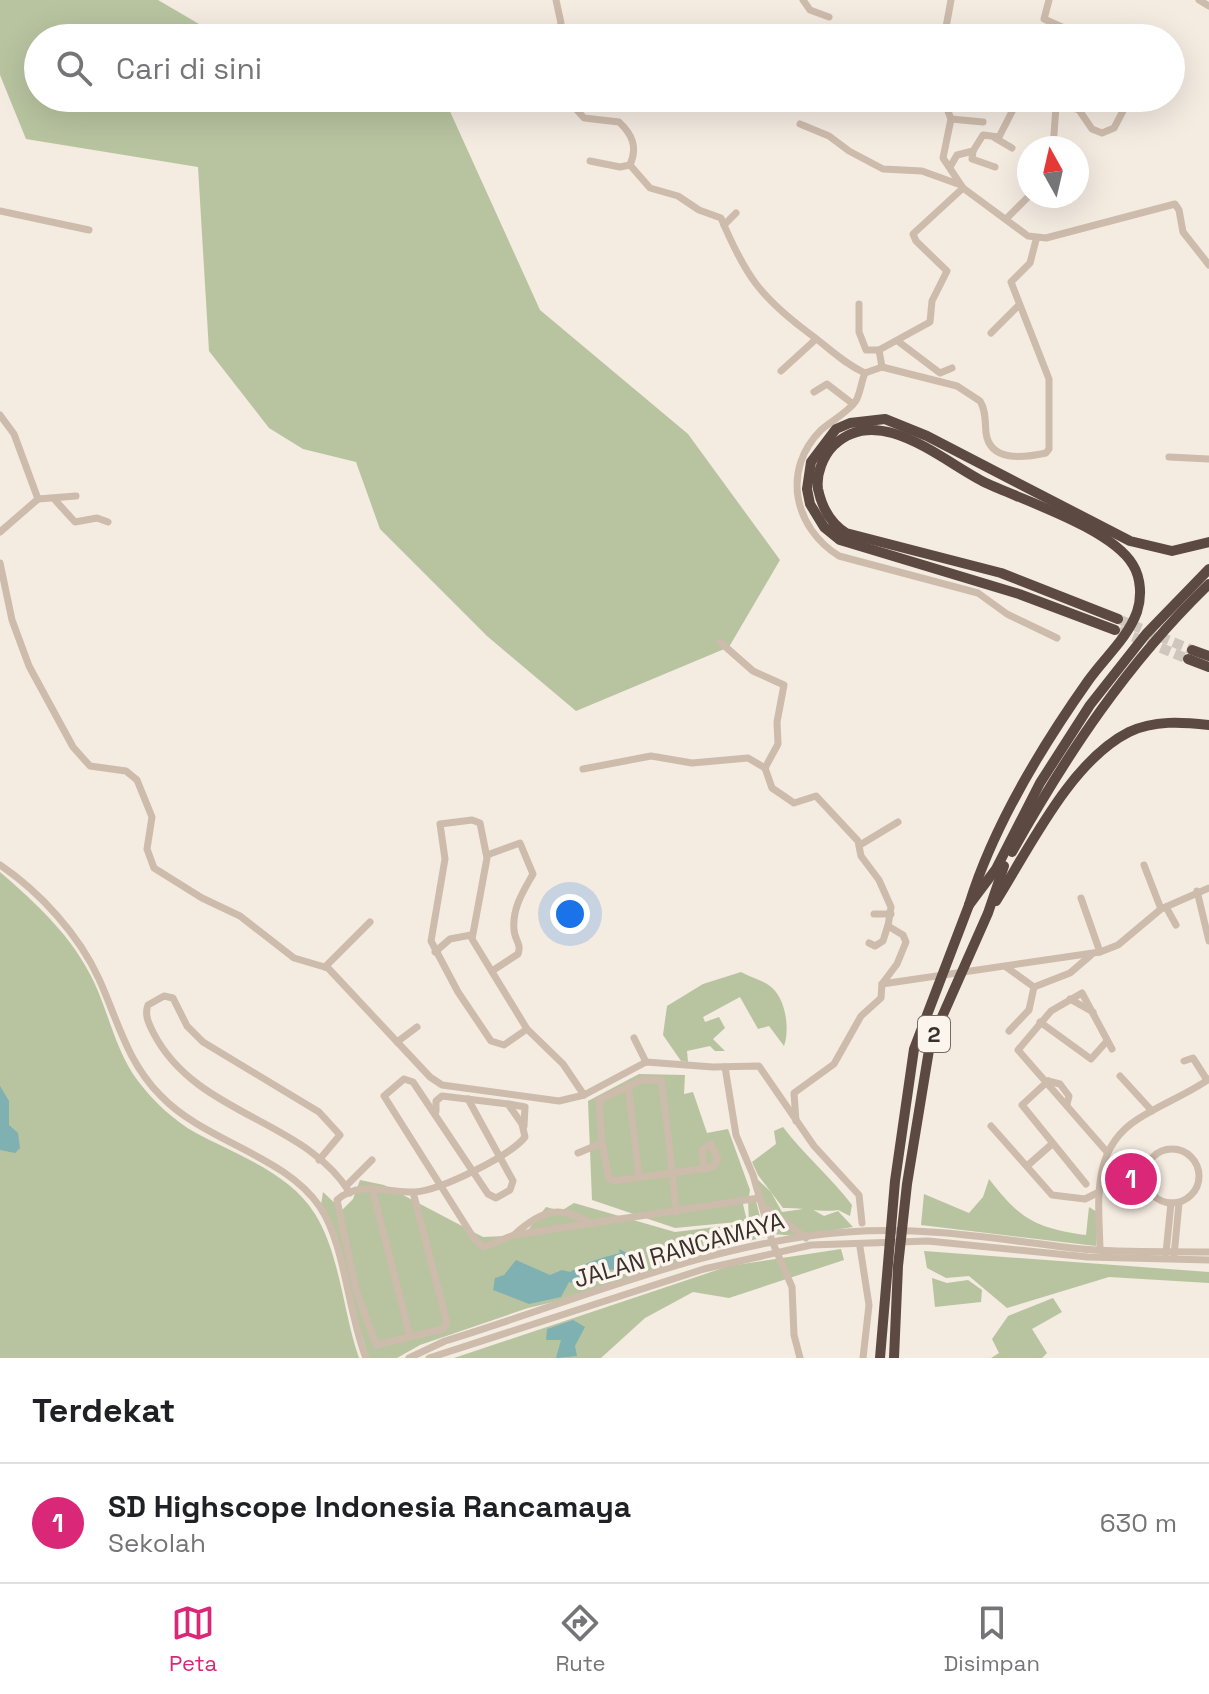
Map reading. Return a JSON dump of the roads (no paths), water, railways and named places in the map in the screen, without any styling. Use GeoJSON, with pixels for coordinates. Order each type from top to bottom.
{"type":"FeatureCollection","features":[{"type":"Feature","properties":{"kind":"highway"},"geometry":{"type":"LineString","coordinates":[[969,905],[982,862],[1025,782],[1089,679],[1121,640],[1138,608],[1138,575],[1122,551],[1091,532],[981,480],[889,431],[848,433],[826,454],[817,482],[820,498],[830,519],[846,533],[1001,573],[1117,624],[840,540],[824,527],[810,504],[808,476],[818,448],[836,429],[850,423],[885,419],[927,436],[1130,541],[1172,551],[1209,542]]}},
{"type":"Feature","properties":{"kind":"highway","name":"2"},"geometry":{"type":"LineString","coordinates":[[880,1358],[897,1161],[914,1049],[969,905],[996,869],[1044,787],[1108,690],[1156,623],[1209,569]]}},
{"type":"Feature","properties":{"kind":"highway","name":"2"},"geometry":{"type":"LineString","coordinates":[[1108,690],[1209,584]]}},
{"type":"Feature","properties":{"kind":"highway"},"geometry":{"type":"LineString","coordinates":[[1209,656],[1190,655],[1209,667]]}},
{"type":"Feature","properties":{"kind":"highway"},"geometry":{"type":"LineString","coordinates":[[988,913],[1060,801],[1101,750],[1131,732],[1180,722],[1209,725]]}},
{"type":"Feature","properties":{"kind":"highway","name":"2"},"geometry":{"type":"LineString","coordinates":[[894,1358],[909,1164],[930,1044],[988,913],[1001,872],[1044,787]]}},
{"type":"Feature","properties":{"kind":"street"},"geometry":{"type":"LineString","coordinates":[[556,0],[561,24]]}},
{"type":"Feature","properties":{"kind":"street"},"geometry":{"type":"LineString","coordinates":[[803,0],[810,10],[829,17]]}},
{"type":"Feature","properties":{"kind":"street"},"geometry":{"type":"LineString","coordinates":[[947,24],[951,0]]}},
{"type":"Feature","properties":{"kind":"street"},"geometry":{"type":"LineString","coordinates":[[1049,0],[1044,19],[1055,24]]}},
{"type":"Feature","properties":{"kind":"street"},"geometry":{"type":"LineString","coordinates":[[1199,0],[1209,6]]}},
{"type":"Feature","properties":{"kind":"street"},"geometry":{"type":"LineString","coordinates":[[579,112],[584,118],[613,119],[623,125],[634,144],[630,165]]}},
{"type":"Feature","properties":{"kind":"street"},"geometry":{"type":"LineString","coordinates":[[949,112],[951,119],[942,150],[961,186]]}},
{"type":"Feature","properties":{"kind":"street"},"geometry":{"type":"LineString","coordinates":[[995,138],[1001,136],[1012,112]]}},
{"type":"Feature","properties":{"kind":"street"},"geometry":{"type":"LineString","coordinates":[[1054,136],[1056,112]]}},
{"type":"Feature","properties":{"kind":"street"},"geometry":{"type":"LineString","coordinates":[[1080,112],[1092,129],[1102,133],[1114,128],[1122,112]]}},
{"type":"Feature","properties":{"kind":"street"},"geometry":{"type":"LineString","coordinates":[[951,119],[983,122]]}},
{"type":"Feature","properties":{"kind":"street"},"geometry":{"type":"LineString","coordinates":[[800,124],[829,136],[883,169],[922,171],[961,186],[1036,240],[1175,204],[1183,232],[1209,265]]}},
{"type":"Feature","properties":{"kind":"street"},"geometry":{"type":"LineString","coordinates":[[995,167],[972,159],[973,151],[983,135],[1012,148]]}},
{"type":"Feature","properties":{"kind":"street"},"geometry":{"type":"LineString","coordinates":[[950,167],[957,155],[973,151]]}},
{"type":"Feature","properties":{"kind":"street"},"geometry":{"type":"LineString","coordinates":[[590,161],[620,167],[630,165]]}},
{"type":"Feature","properties":{"kind":"street"},"geometry":{"type":"LineString","coordinates":[[630,165],[650,188],[678,196],[699,210],[717,215],[733,249],[764,297],[815,340],[865,373]]}},
{"type":"Feature","properties":{"kind":"street"},"geometry":{"type":"LineString","coordinates":[[859,304],[860,338],[866,350],[879,350],[899,342],[930,322],[932,301],[947,271],[914,239],[913,234],[961,186]]}},
{"type":"Feature","properties":{"kind":"street"},"geometry":{"type":"LineString","coordinates":[[1006,219],[1017,208]]}},
{"type":"Feature","properties":{"kind":"street"},"geometry":{"type":"LineString","coordinates":[[0,211],[89,230]]}},
{"type":"Feature","properties":{"kind":"street"},"geometry":{"type":"LineString","coordinates":[[724,225],[736,213]]}},
{"type":"Feature","properties":{"kind":"street"},"geometry":{"type":"LineString","coordinates":[[1036,240],[1030,263],[1011,282],[1049,379],[1049,449],[1046,453],[1008,456],[995,452],[988,441],[980,401],[957,386],[882,367],[865,373],[853,404],[820,431],[808,447],[798,474],[800,512],[822,546],[857,562],[978,593],[1017,620],[1057,638]]}},
{"type":"Feature","properties":{"kind":"street"},"geometry":{"type":"LineString","coordinates":[[1201,253],[1209,248]]}},
{"type":"Feature","properties":{"kind":"street"},"geometry":{"type":"LineString","coordinates":[[991,333],[1019,305]]}},
{"type":"Feature","properties":{"kind":"street"},"geometry":{"type":"LineString","coordinates":[[781,371],[815,340]]}},
{"type":"Feature","properties":{"kind":"street"},"geometry":{"type":"LineString","coordinates":[[899,342],[940,373],[952,368]]}},
{"type":"Feature","properties":{"kind":"street"},"geometry":{"type":"LineString","coordinates":[[879,350],[882,367]]}},
{"type":"Feature","properties":{"kind":"street"},"geometry":{"type":"LineString","coordinates":[[814,392],[827,384],[853,404]]}},
{"type":"Feature","properties":{"kind":"street"},"geometry":{"type":"LineString","coordinates":[[0,415],[14,434],[38,499]]}},
{"type":"Feature","properties":{"kind":"street"},"geometry":{"type":"LineString","coordinates":[[1169,457],[1209,459]]}},
{"type":"Feature","properties":{"kind":"street"},"geometry":{"type":"LineString","coordinates":[[0,532],[38,499],[76,496]]}},
{"type":"Feature","properties":{"kind":"street"},"geometry":{"type":"LineString","coordinates":[[55,500],[75,522],[97,518],[108,522]]}},
{"type":"Feature","properties":{"kind":"street"},"geometry":{"type":"LineString","coordinates":[[0,563],[12,620],[29,666],[73,747],[90,766],[126,771],[137,780],[152,817],[147,849],[154,868],[202,898],[240,916],[294,958],[325,967],[438,1083],[554,1101],[584,1095],[646,1062],[759,1066],[796,1123],[859,1195],[863,1207],[863,1227]]}},
{"type":"Feature","properties":{"kind":"street"},"geometry":{"type":"LineString","coordinates":[[720,642],[753,671],[784,685],[777,722],[778,744],[765,768]]}},
{"type":"Feature","properties":{"kind":"street"},"geometry":{"type":"LineString","coordinates":[[583,769],[651,756],[692,763],[748,758],[765,768],[772,788],[781,796],[797,803],[816,796],[860,845],[861,856],[879,880],[891,914],[883,941],[875,946],[869,943]]}},
{"type":"Feature","properties":{"kind":"street"},"geometry":{"type":"LineString","coordinates":[[527,1029],[504,1045],[491,1041],[435,952],[431,930],[445,854],[439,825],[478,821],[487,855],[471,935],[527,1029],[563,1064],[584,1095]]}},
{"type":"Feature","properties":{"kind":"street"},"geometry":{"type":"LineString","coordinates":[[860,845],[898,822]]}},
{"type":"Feature","properties":{"kind":"street"},"geometry":{"type":"LineString","coordinates":[[487,855],[519,843],[533,874],[522,889],[515,921],[514,932],[520,945],[518,954],[492,971]]}},
{"type":"Feature","properties":{"kind":"street"},"geometry":{"type":"LineString","coordinates":[[0,865],[38,896],[87,957],[123,1041],[141,1073],[161,1097],[193,1123],[292,1178],[318,1204],[335,1242],[366,1358]]}},
{"type":"Feature","properties":{"kind":"street"},"geometry":{"type":"LineString","coordinates":[[1144,865],[1163,908],[1176,925]]}},
{"type":"Feature","properties":{"kind":"street"},"geometry":{"type":"LineString","coordinates":[[882,984],[1095,954],[1118,945],[1163,908],[1209,888]]}},
{"type":"Feature","properties":{"kind":"street"},"geometry":{"type":"LineString","coordinates":[[1197,891],[1209,941]]}},
{"type":"Feature","properties":{"kind":"street"},"geometry":{"type":"LineString","coordinates":[[1081,898],[1095,954]]}},
{"type":"Feature","properties":{"kind":"street"},"geometry":{"type":"LineString","coordinates":[[874,914],[891,914]]}},
{"type":"Feature","properties":{"kind":"street"},"geometry":{"type":"LineString","coordinates":[[325,967],[370,922]]}},
{"type":"Feature","properties":{"kind":"street"},"geometry":{"type":"LineString","coordinates":[[881,998],[882,984],[897,964],[906,944],[903,935],[888,925]]}},
{"type":"Feature","properties":{"kind":"street"},"geometry":{"type":"LineString","coordinates":[[431,930],[450,939]]}},
{"type":"Feature","properties":{"kind":"street"},"geometry":{"type":"LineString","coordinates":[[435,952],[450,939],[471,935]]}},
{"type":"Feature","properties":{"kind":"street"},"geometry":{"type":"LineString","coordinates":[[1034,987],[1070,973],[1095,954]]}},
{"type":"Feature","properties":{"kind":"street"},"geometry":{"type":"LineString","coordinates":[[1004,967],[1034,987]]}},
{"type":"Feature","properties":{"kind":"street"},"geometry":{"type":"LineString","coordinates":[[796,1123],[794,1093],[840,1057],[861,1016],[899,983]]}},
{"type":"Feature","properties":{"kind":"street"},"geometry":{"type":"LineString","coordinates":[[1009,1031],[1029,1010],[1034,987]]}},
{"type":"Feature","properties":{"kind":"street"},"geometry":{"type":"LineString","coordinates":[[1107,1152],[1018,1050],[1040,1022],[1070,999],[1084,994],[1112,1049]]}},
{"type":"Feature","properties":{"kind":"street"},"geometry":{"type":"LineString","coordinates":[[319,1160],[340,1135],[319,1112],[203,1042],[187,1026],[173,998],[164,996],[148,1005],[146,1013],[155,1036],[188,1078],[319,1160],[348,1190]]}},
{"type":"Feature","properties":{"kind":"street"},"geometry":{"type":"LineString","coordinates":[[1040,1022],[1091,1059],[1107,1041]]}},
{"type":"Feature","properties":{"kind":"street"},"geometry":{"type":"LineString","coordinates":[[397,1042],[417,1027]]}},
{"type":"Feature","properties":{"kind":"street"},"geometry":{"type":"LineString","coordinates":[[634,1038],[646,1062]]}},
{"type":"Feature","properties":{"kind":"street"},"geometry":{"type":"LineString","coordinates":[[1100,1250],[1099,1192],[1101,1167],[1107,1152],[1121,1132],[1208,1079],[1193,1058],[1184,1061]]}},
{"type":"Feature","properties":{"kind":"street"},"geometry":{"type":"LineString","coordinates":[[725,1067],[734,1125],[772,1241],[792,1290],[794,1335],[800,1358]]}},
{"type":"Feature","properties":{"kind":"street"},"geometry":{"type":"LineString","coordinates":[[1120,1076],[1152,1111]]}},
{"type":"Feature","properties":{"kind":"street"},"geometry":{"type":"LineString","coordinates":[[676,1212],[671,1171],[661,1080],[652,1077],[599,1100],[602,1143],[609,1179],[671,1171],[704,1169]]}},
{"type":"Feature","properties":{"kind":"street"},"geometry":{"type":"LineString","coordinates":[[468,1099],[513,1181],[510,1190],[496,1198],[490,1197],[437,1113],[409,1079],[385,1093],[387,1103],[478,1244],[490,1247],[553,1209],[570,1212],[592,1224]]}},
{"type":"Feature","properties":{"kind":"street"},"geometry":{"type":"LineString","coordinates":[[1048,1081],[1022,1103],[1086,1184]]}},
{"type":"Feature","properties":{"kind":"street"},"geometry":{"type":"LineString","coordinates":[[628,1085],[639,1177]]}},
{"type":"Feature","properties":{"kind":"street"},"geometry":{"type":"LineString","coordinates":[[348,1190],[372,1188],[413,1192],[440,1188],[523,1141],[524,1128],[508,1104],[440,1096],[436,1101],[437,1113]]}},
{"type":"Feature","properties":{"kind":"street"},"geometry":{"type":"LineString","coordinates":[[991,1126],[1055,1197],[1085,1199],[1099,1192]]}},
{"type":"Feature","properties":{"kind":"street"},"geometry":{"type":"LineString","coordinates":[[578,1153],[602,1143]]}},
{"type":"Feature","properties":{"kind":"street"},"geometry":{"type":"LineString","coordinates":[[1027,1166],[1052,1144]]}},
{"type":"Feature","properties":{"kind":"street"},"geometry":{"type":"LineString","coordinates":[[1170,1256],[1175,1203],[1198,1186],[1199,1169],[1189,1155],[1173,1149],[1150,1159],[1144,1176],[1155,1198],[1175,1203]]}},
{"type":"Feature","properties":{"kind":"street"},"geometry":{"type":"LineString","coordinates":[[372,1160],[336,1205],[371,1341],[378,1345],[443,1329],[447,1323],[413,1192]]}},
{"type":"Feature","properties":{"kind":"street"},"geometry":{"type":"LineString","coordinates":[[372,1188],[410,1336]]}},
{"type":"Feature","properties":{"kind":"street"},"geometry":{"type":"LineString","coordinates":[[514,1235],[761,1202],[805,1236],[811,1245]]}},
{"type":"Feature","properties":{"kind":"street","name":"JALAN RANCAMAYA"},"geometry":{"type":"LineString","coordinates":[[409,1358],[445,1341],[750,1246],[863,1227],[1001,1236],[1100,1250],[1209,1260]]}},
{"type":"Feature","properties":{"kind":"street","name":"JALAN RANCAMAYA"},"geometry":{"type":"LineString","coordinates":[[429,1358],[754,1256],[811,1245],[928,1241],[1072,1256],[1170,1256],[1209,1252]]}},
{"type":"Feature","properties":{"kind":"street"},"geometry":{"type":"LineString","coordinates":[[862,1245],[869,1305],[863,1358]]}},
{"type":"Feature","properties":{"kind":"street"},"geometry":{"type":"LineString","coordinates":[[750,1246],[754,1256]]}},
{"type":"Feature","properties":{"kind":"water"},"geometry":{"type":"Polygon","coordinates":[[[0,1086],[9,1101],[9,1125],[18,1133],[20,1148],[15,1153],[0,1150],[0,1086]]]}},
{"type":"Feature","properties":{"kind":"water"},"geometry":{"type":"Polygon","coordinates":[[[619,1249],[633,1256],[631,1263],[615,1270],[605,1269],[603,1276],[580,1285],[569,1282],[561,1297],[529,1304],[493,1290],[495,1278],[504,1275],[516,1260],[550,1275],[562,1270],[570,1272],[620,1253],[619,1249]]]}},
{"type":"Feature","properties":{"kind":"water"},"geometry":{"type":"Polygon","coordinates":[[[573,1320],[585,1327],[575,1346],[577,1356],[556,1358],[561,1340],[546,1340],[547,1329],[573,1320]]]}},
{"type":"Feature","properties":{"kind":"tunnel"},"geometry":{"type":"LineString","coordinates":[[1118,619],[1192,650]]}},
{"type":"Feature","properties":{"kind":"tunnel"},"geometry":{"type":"LineString","coordinates":[[1119,631],[1188,659]]}},
{"type":"Feature","properties":{"kind":"place","name":"SD Highscope Indonesia Rancamaya"},"geometry":{"type":"Point","coordinates":[1131,1179]}}]}
